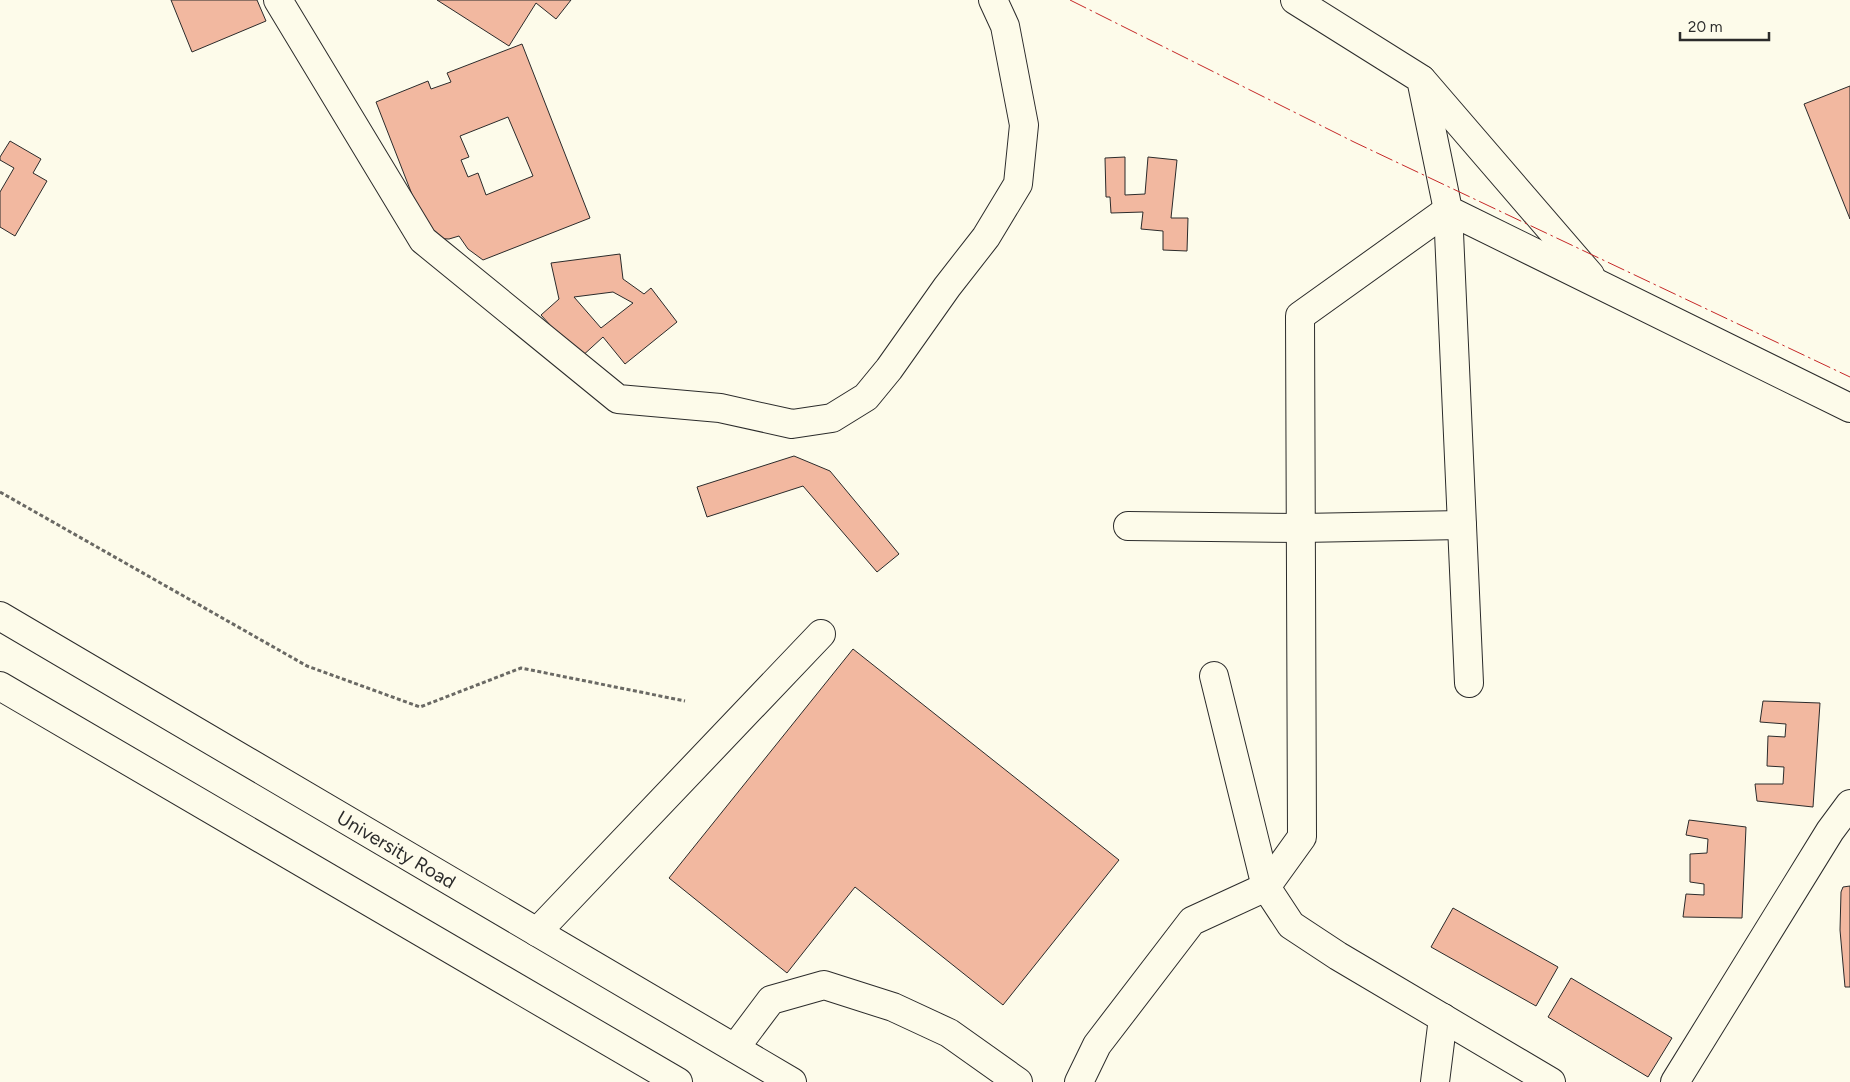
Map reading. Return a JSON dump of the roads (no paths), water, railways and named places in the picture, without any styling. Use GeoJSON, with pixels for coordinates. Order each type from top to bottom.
{"type":"FeatureCollection","features":[{"type":"Feature","properties":{"kind":"main road"},"geometry":{"type":"LineString","coordinates":[[278,0],[423,240],[618,399],[720,408],[792,424],[832,418],[866,397],[889,369],[986,237],[1018,184],[1024,125],[1005,26],[993,0]]}},
{"type":"Feature","properties":{"kind":"main road"},"geometry":{"type":"LineString","coordinates":[[1296,0],[1421,79],[1598,284]]}},
{"type":"Feature","properties":{"kind":"main road"},"geometry":{"type":"LineString","coordinates":[[1421,79],[1448,210],[1469,684]]}},
{"type":"Feature","properties":{"kind":"main road"},"geometry":{"type":"LineString","coordinates":[[1448,210],[1850,408]]}},
{"type":"Feature","properties":{"kind":"main road"},"geometry":{"type":"LineString","coordinates":[[1079,1082],[1097,1045],[1192,921],[1266,887],[1302,837],[1300,316],[1448,210]]}},
{"type":"Feature","properties":{"kind":"main road"},"geometry":{"type":"LineString","coordinates":[[1128,526],[1301,528],[1462,525]]}},
{"type":"Feature","properties":{"kind":"main road","name":"University Road"},"geometry":{"type":"LineString","coordinates":[[0,616],[792,1082]]}},
{"type":"Feature","properties":{"kind":"main road"},"geometry":{"type":"LineString","coordinates":[[537,932],[821,634]]}},
{"type":"Feature","properties":{"kind":"main road"},"geometry":{"type":"LineString","coordinates":[[1214,676],[1266,887],[1291,925],[1338,956],[1551,1082]]}},
{"type":"Feature","properties":{"kind":"main road"},"geometry":{"type":"LineString","coordinates":[[0,686],[678,1082]]}},
{"type":"Feature","properties":{"kind":"main road"},"geometry":{"type":"LineString","coordinates":[[1675,1082],[1840,834],[1850,804]]}},
{"type":"Feature","properties":{"kind":"main road"},"geometry":{"type":"LineString","coordinates":[[735,1048],[770,1000],[824,985],[893,1007],[949,1033],[1018,1082]]}},
{"type":"Feature","properties":{"kind":"main road"},"geometry":{"type":"LineString","coordinates":[[1435,1082],[1443,1018]]}}]}
